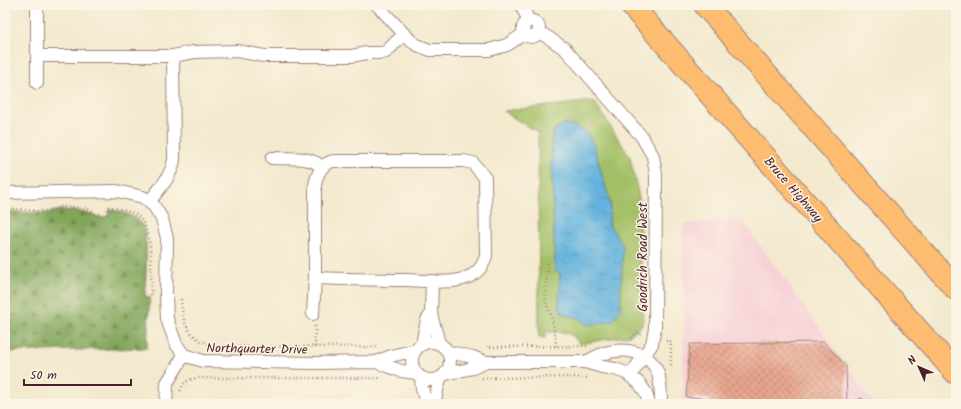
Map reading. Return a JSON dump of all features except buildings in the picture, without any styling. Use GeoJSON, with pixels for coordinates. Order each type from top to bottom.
{"type":"FeatureCollection","features":[{"type":"Feature","properties":{"kind":"highway","name":"Bruce Highway"},"geometry":{"type":"LineString","coordinates":[[631,5],[956,373]]}},
{"type":"Feature","properties":{"kind":"highway"},"geometry":{"type":"LineString","coordinates":[[705,5],[956,290]]}},
{"type":"Feature","properties":{"kind":"street"},"geometry":{"type":"LineString","coordinates":[[37,5],[37,83]]}},
{"type":"Feature","properties":{"kind":"street"},"geometry":{"type":"LineString","coordinates":[[377,5],[404,34],[417,45],[430,50],[489,50],[507,45],[524,33]]}},
{"type":"Feature","properties":{"kind":"street"},"geometry":{"type":"LineString","coordinates":[[522,5],[529,21]]}},
{"type":"Feature","properties":{"kind":"street"},"geometry":{"type":"LineString","coordinates":[[524,33],[524,26],[529,21]]}},
{"type":"Feature","properties":{"kind":"street"},"geometry":{"type":"LineString","coordinates":[[524,33],[533,37],[539,32],[539,26],[536,22],[529,21]]}},
{"type":"Feature","properties":{"kind":"street","name":"Goodrich Road West"},"geometry":{"type":"LineString","coordinates":[[539,32],[565,49],[642,137],[654,156],[656,171],[655,328],[652,344],[630,376]]}},
{"type":"Feature","properties":{"kind":"street"},"geometry":{"type":"LineString","coordinates":[[37,56],[173,56],[194,52],[237,51],[264,56],[351,56],[386,52],[404,34]]}},
{"type":"Feature","properties":{"kind":"street"},"geometry":{"type":"LineString","coordinates":[[149,202],[169,176],[174,160],[173,56]]}},
{"type":"Feature","properties":{"kind":"street"},"geometry":{"type":"LineString","coordinates":[[272,158],[309,159],[315,161],[322,167]]}},
{"type":"Feature","properties":{"kind":"street"},"geometry":{"type":"LineString","coordinates":[[313,314],[315,278],[315,185],[316,176],[327,162],[463,161],[472,163],[479,169],[485,178],[486,256],[484,264],[477,272],[468,278],[459,280],[432,281],[315,278]]}},
{"type":"Feature","properties":{"kind":"street"},"geometry":{"type":"LineString","coordinates":[[5,193],[117,191],[143,197],[160,212],[166,231],[167,319],[176,344],[184,355],[168,383],[166,404]]}},
{"type":"Feature","properties":{"kind":"street"},"geometry":{"type":"LineString","coordinates":[[432,281],[431,314],[439,343]]}},
{"type":"Feature","properties":{"kind":"street"},"geometry":{"type":"LineString","coordinates":[[427,404],[418,375],[412,362],[413,356],[419,347],[427,320],[431,314]]}},
{"type":"Feature","properties":{"kind":"street"},"geometry":{"type":"LineString","coordinates":[[419,347],[428,342],[439,343],[448,352],[450,358],[449,370],[443,376],[434,404]]}},
{"type":"Feature","properties":{"kind":"street","name":"Northquarter Drive"},"geometry":{"type":"LineString","coordinates":[[376,362],[419,347]]}},
{"type":"Feature","properties":{"kind":"street"},"geometry":{"type":"LineString","coordinates":[[585,362],[603,354],[626,351],[635,352],[653,364],[658,374],[661,404]]}},
{"type":"Feature","properties":{"kind":"street"},"geometry":{"type":"LineString","coordinates":[[448,352],[473,357],[486,362],[585,362],[602,368],[615,369],[630,376],[643,388],[649,404]]}},
{"type":"Feature","properties":{"kind":"street","name":"Northquarter Drive"},"geometry":{"type":"LineString","coordinates":[[184,355],[203,361],[314,363],[376,362],[401,371],[418,375]]}},
{"type":"Feature","properties":{"kind":"street"},"geometry":{"type":"LineString","coordinates":[[418,375],[430,381],[473,368],[486,362]]}},
{"type":"Feature","properties":{"kind":"path"},"geometry":{"type":"LineString","coordinates":[[5,208],[33,211],[48,211],[60,207],[84,208],[95,214],[106,215],[108,207],[121,209],[136,215],[144,224],[149,240],[151,294],[180,295],[182,311],[187,329],[196,339],[204,343],[216,346],[380,347]]}},
{"type":"Feature","properties":{"kind":"path"},"geometry":{"type":"LineString","coordinates":[[548,263],[545,300],[551,315],[556,347]]}},
{"type":"Feature","properties":{"kind":"path"},"geometry":{"type":"LineString","coordinates":[[313,314],[315,322],[314,363]]}},
{"type":"Feature","properties":{"kind":"path"},"geometry":{"type":"LineString","coordinates":[[484,347],[592,346]]}},
{"type":"Feature","properties":{"kind":"path"},"geometry":{"type":"LineString","coordinates":[[478,378],[590,378]]}},
{"type":"Feature","properties":{"kind":"path"},"geometry":{"type":"LineString","coordinates":[[179,395],[185,382],[190,379],[385,379]]}},
{"type":"Feature","properties":{"kind":"shaded area"},"geometry":{"type":"Polygon","coordinates":[[[742,220],[874,404],[682,404],[684,327],[683,224],[742,220]]]}},
{"type":"Feature","properties":{"kind":"green space"},"geometry":{"type":"Polygon","coordinates":[[[594,101],[630,157],[639,198],[643,324],[630,335],[579,344],[573,336],[561,332],[546,332],[545,338],[539,337],[538,133],[503,111],[594,101]],[[551,139],[555,270],[560,273],[559,308],[565,315],[579,318],[623,245],[609,225],[610,202],[551,139]]]}},
{"type":"Feature","properties":{"kind":"green space"},"geometry":{"type":"Polygon","coordinates":[[[110,209],[128,214],[136,219],[142,225],[144,231],[146,239],[145,296],[150,297],[147,348],[5,352],[5,211],[48,213],[61,210],[78,211],[103,218],[108,216],[110,209]]]}},
{"type":"Feature","properties":{"kind":"water"},"geometry":{"type":"Polygon","coordinates":[[[564,124],[575,126],[586,132],[593,143],[610,202],[609,225],[623,245],[620,311],[612,321],[587,325],[579,318],[565,315],[559,308],[560,273],[555,271],[551,139],[555,129],[564,124]]]}}]}
